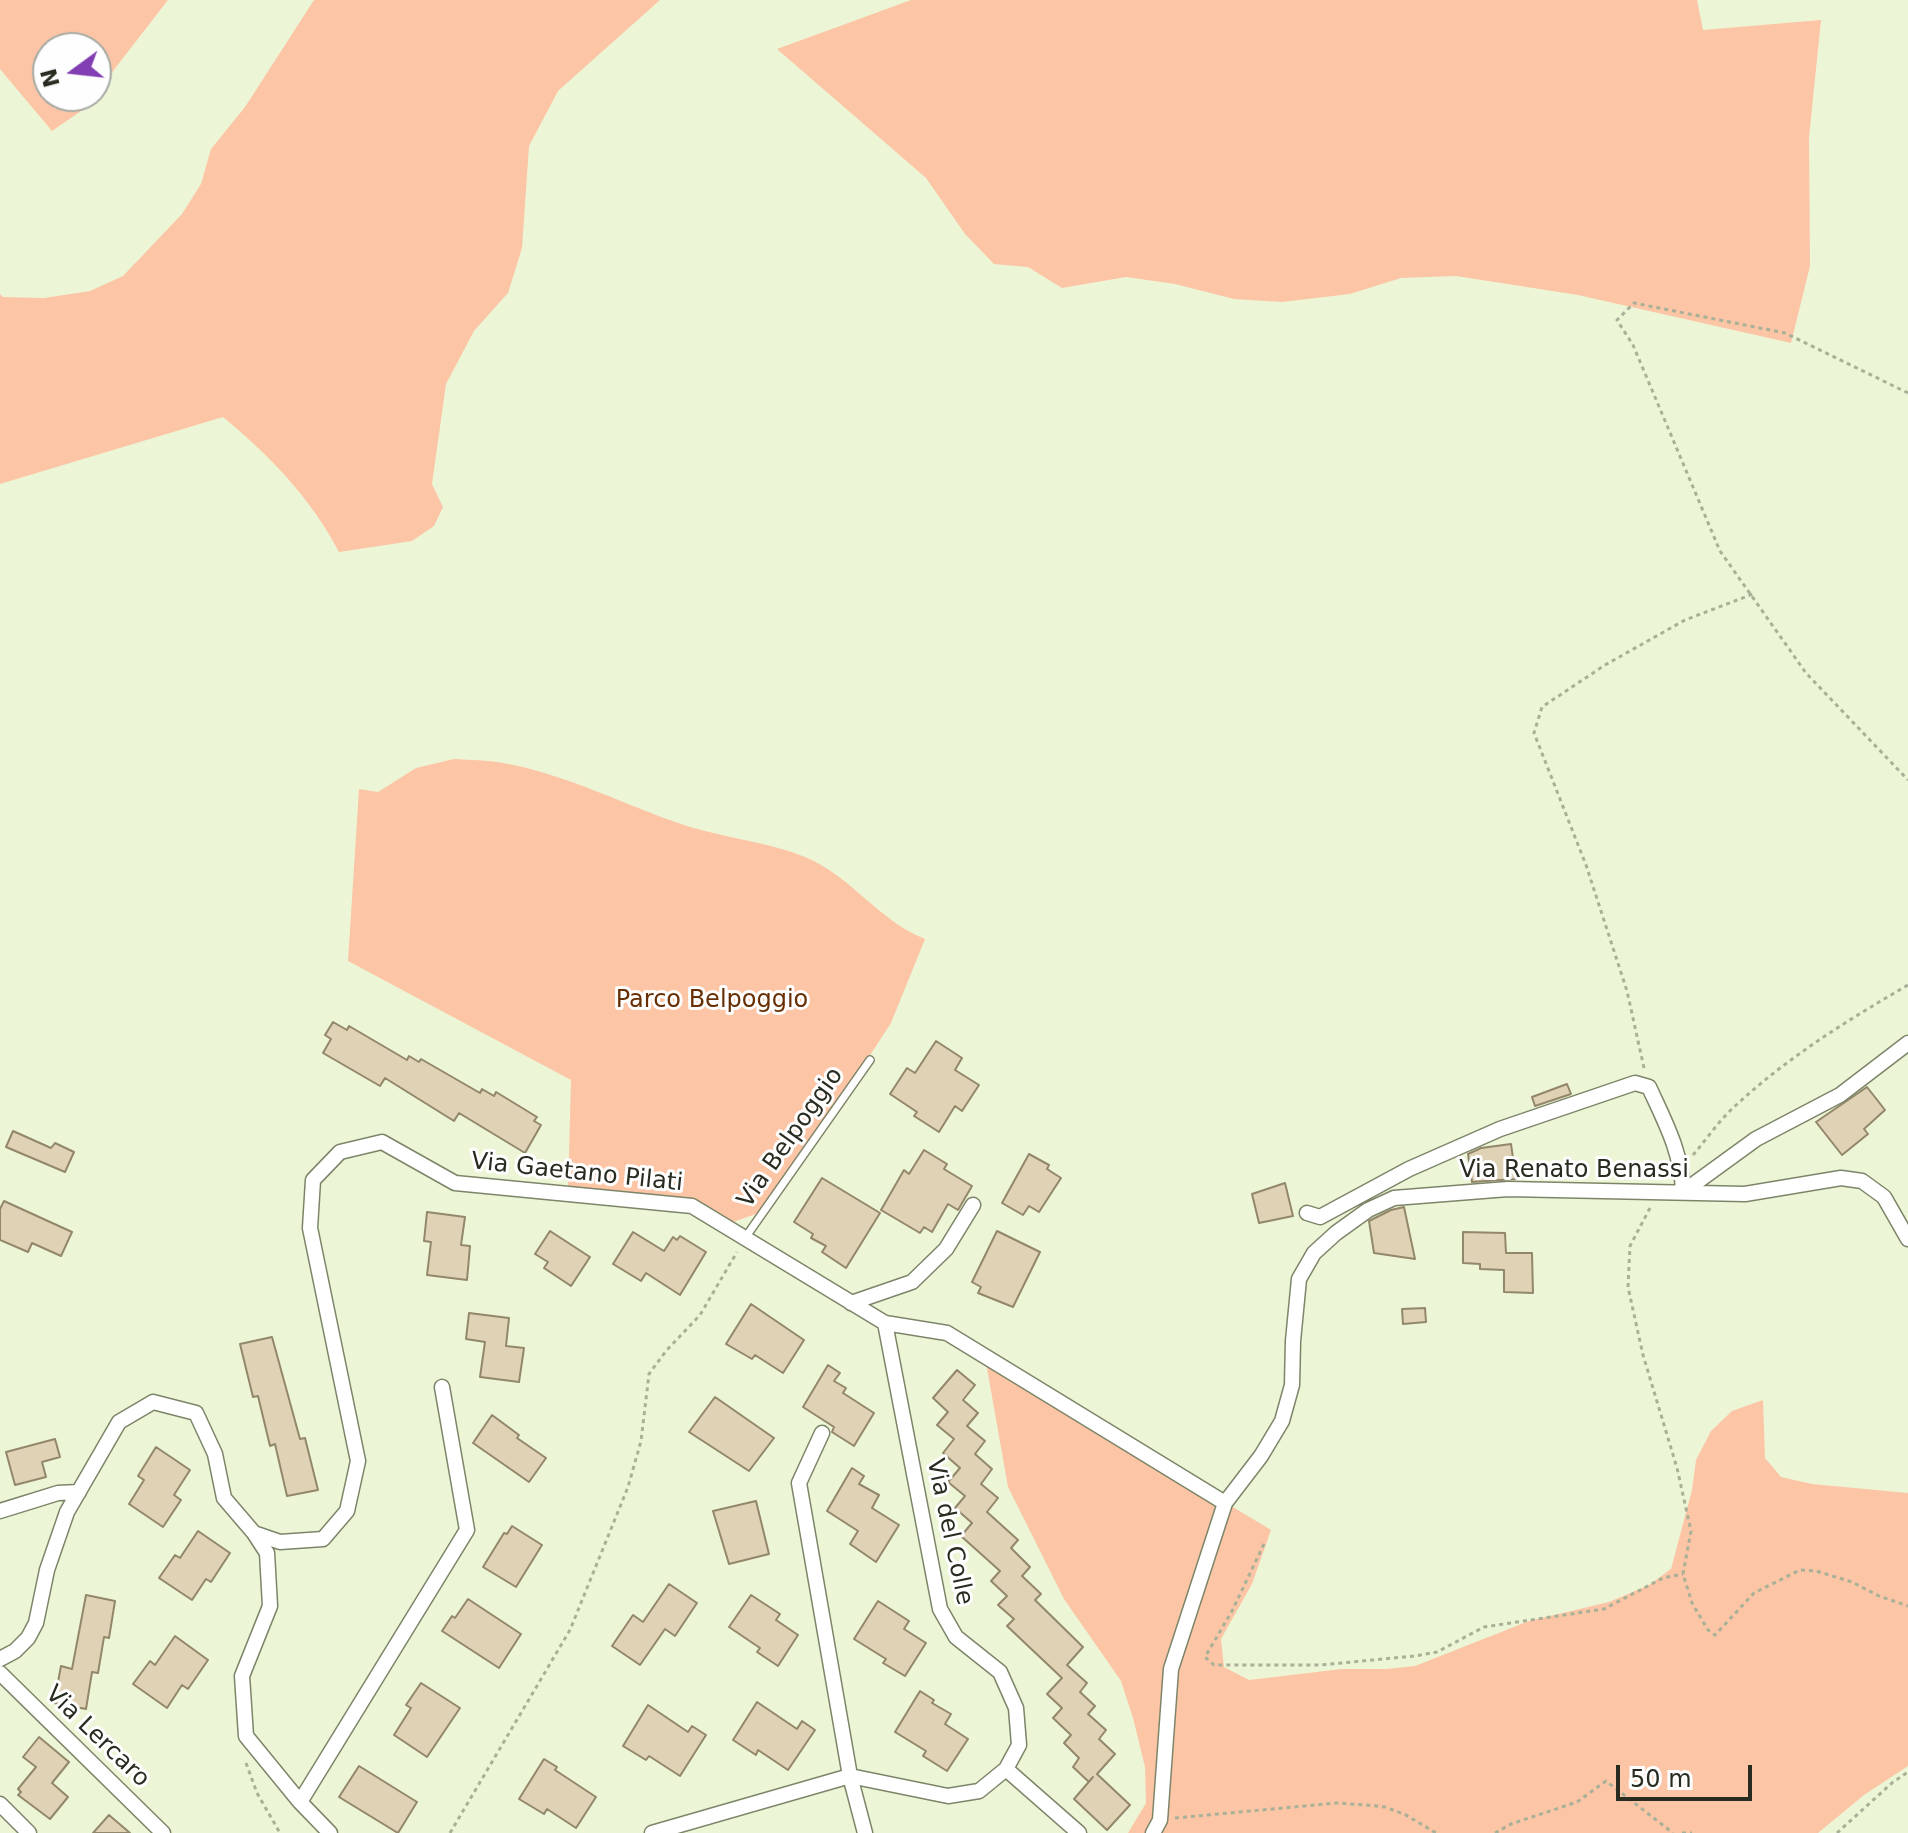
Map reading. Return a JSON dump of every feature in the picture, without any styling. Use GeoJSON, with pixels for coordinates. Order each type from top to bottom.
{"type":"FeatureCollection","features":[{"type":"Feature","properties":{"kind":"street"},"geometry":{"type":"LineString","coordinates":[[1683,1192],[1756,1139],[1840,1095],[1908,1043]]}},
{"type":"Feature","properties":{"kind":"street"},"geometry":{"type":"LineString","coordinates":[[1307,1213],[1320,1217],[1409,1169],[1500,1129],[1635,1083],[1649,1087],[1676,1146],[1682,1168],[1683,1192]]}},
{"type":"Feature","properties":{"kind":"street","name":"Via Gaetano Pilati"},"geometry":{"type":"LineString","coordinates":[[254,1533],[280,1542],[323,1539],[347,1511],[358,1461],[310,1228],[313,1180],[340,1152],[382,1142],[455,1183],[692,1206],[885,1323],[947,1333],[1225,1503]]}},
{"type":"Feature","properties":{"kind":"street","name":"Via Renato Benassi"},"geometry":{"type":"LineString","coordinates":[[1156,1826],[1171,1669],[1225,1503],[1261,1456],[1282,1421],[1292,1385],[1299,1279],[1314,1253],[1336,1233],[1368,1210],[1394,1198],[1508,1189],[1745,1194],[1841,1178],[1862,1181],[1884,1197],[1908,1239]]}},
{"type":"Feature","properties":{"kind":"street"},"geometry":{"type":"LineString","coordinates":[[851,1303],[912,1282],[946,1249],[973,1205]]}},
{"type":"Feature","properties":{"kind":"street","name":"Via del Colle"},"geometry":{"type":"LineString","coordinates":[[885,1323],[940,1609],[956,1637],[1000,1672],[1016,1708],[1019,1745],[1006,1769]]}},
{"type":"Feature","properties":{"kind":"street"},"geometry":{"type":"LineString","coordinates":[[300,1802],[467,1530],[442,1387]]}},
{"type":"Feature","properties":{"kind":"street"},"geometry":{"type":"LineString","coordinates":[[0,1659],[15,1651],[28,1638],[36,1623],[47,1570],[67,1512],[119,1422],[153,1402],[196,1413],[215,1454],[224,1498],[267,1553],[270,1606],[242,1676],[246,1736],[330,1833]]}},
{"type":"Feature","properties":{"kind":"street"},"geometry":{"type":"LineString","coordinates":[[822,1433],[799,1483],[850,1776],[865,1833]]}},
{"type":"Feature","properties":{"kind":"street"},"geometry":{"type":"LineString","coordinates":[[0,1511],[58,1493],[79,1492]]}},
{"type":"Feature","properties":{"kind":"street","name":"Via Lercaro"},"geometry":{"type":"LineString","coordinates":[[0,1673],[163,1833]]}},
{"type":"Feature","properties":{"kind":"street"},"geometry":{"type":"LineString","coordinates":[[652,1833],[850,1776],[948,1796],[979,1791],[1006,1769],[1079,1833]]}},
{"type":"Feature","properties":{"kind":"street"},"geometry":{"type":"LineString","coordinates":[[0,1804],[29,1833]]}},
{"type":"Feature","properties":{"kind":"lane","name":"Via Belpoggio"},"geometry":{"type":"LineString","coordinates":[[745,1238],[870,1060]]}},
{"type":"Feature","properties":{"kind":"path"},"geometry":{"type":"LineString","coordinates":[[1908,393],[1785,333],[1634,303],[1617,320],[1633,345],[1720,551],[1806,673],[1908,780]]}},
{"type":"Feature","properties":{"kind":"path"},"geometry":{"type":"LineString","coordinates":[[1649,1087],[1618,963],[1586,865],[1534,733],[1542,707],[1605,665],[1685,620],[1753,594]]}},
{"type":"Feature","properties":{"kind":"path"},"geometry":{"type":"LineString","coordinates":[[1682,1168],[1731,1110],[1780,1067],[1847,1020],[1908,985]]}},
{"type":"Feature","properties":{"kind":"path"},"geometry":{"type":"LineString","coordinates":[[1658,1192],[1630,1246],[1628,1287],[1643,1355],[1677,1468],[1691,1531],[1683,1574],[1692,1603],[1715,1635],[1754,1593],[1800,1570],[1816,1571],[1852,1582],[1908,1606]]}},
{"type":"Feature","properties":{"kind":"path"},"geometry":{"type":"LineString","coordinates":[[450,1833],[570,1630],[628,1487],[641,1441],[649,1374],[700,1315],[745,1238]]}},
{"type":"Feature","properties":{"kind":"path"},"geometry":{"type":"LineString","coordinates":[[1264,1544],[1232,1611],[1205,1657],[1214,1665],[1320,1665],[1437,1652],[1484,1627],[1604,1609],[1663,1578],[1683,1574]]}},
{"type":"Feature","properties":{"kind":"path"},"geometry":{"type":"LineString","coordinates":[[266,1760],[254,1753],[245,1754],[247,1770],[257,1793],[280,1833]]}},
{"type":"Feature","properties":{"kind":"path"},"geometry":{"type":"LineString","coordinates":[[1837,1833],[1908,1772]]}},
{"type":"Feature","properties":{"kind":"path"},"geometry":{"type":"LineString","coordinates":[[1494,1833],[1511,1824],[1577,1802],[1606,1781],[1673,1833]]}},
{"type":"Feature","properties":{"kind":"path"},"geometry":{"type":"LineString","coordinates":[[1156,1826],[1337,1803],[1385,1807],[1406,1815],[1436,1833]]}},
{"type":"Feature","properties":{"kind":"path"},"geometry":{"type":"LineString","coordinates":[[1682,1833],[1692,1833]]}},
{"type":"Feature","properties":{"kind":"green space"},"geometry":{"type":"Polygon","coordinates":[[[0,0],[168,0],[112,72],[112,32],[32,32],[32,107],[0,69],[0,0]]]}},
{"type":"Feature","properties":{"kind":"green space"},"geometry":{"type":"Polygon","coordinates":[[[314,0],[660,0],[558,91],[529,146],[522,248],[508,293],[474,331],[446,384],[432,484],[443,507],[434,526],[412,541],[339,552],[316,513],[288,478],[223,417],[0,484],[0,294],[3,297],[44,298],[90,291],[123,276],[182,214],[201,184],[211,149],[245,107],[314,0]]]}},
{"type":"Feature","properties":{"kind":"green space"},"geometry":{"type":"Polygon","coordinates":[[[911,0],[1697,0],[1703,30],[1821,20],[1809,137],[1810,266],[1791,343],[1578,295],[1456,276],[1401,278],[1350,294],[1282,302],[1234,299],[1175,284],[1126,277],[1062,288],[1028,267],[994,264],[965,234],[926,178],[777,49],[911,0]]]}},
{"type":"Feature","properties":{"kind":"green space"},"geometry":{"type":"Polygon","coordinates":[[[36,112],[80,112],[52,131],[36,112]]]}},
{"type":"Feature","properties":{"kind":"green space","name":"Parco Belpoggio"},"geometry":{"type":"Polygon","coordinates":[[[454,759],[527,768],[573,782],[687,826],[805,857],[837,875],[893,921],[925,939],[891,1023],[770,1209],[733,1222],[685,1208],[568,1191],[571,1080],[348,961],[359,789],[378,792],[416,768],[454,759]]]}},
{"type":"Feature","properties":{"kind":"green space"},"geometry":{"type":"Polygon","coordinates":[[[985,1357],[1271,1530],[1252,1584],[1221,1639],[1224,1667],[1249,1680],[1342,1669],[1415,1666],[1529,1621],[1609,1602],[1649,1585],[1671,1569],[1692,1490],[1696,1460],[1711,1431],[1732,1411],[1763,1400],[1765,1458],[1781,1477],[1812,1484],[1908,1493],[1908,1766],[1864,1795],[1818,1833],[1128,1833],[1146,1803],[1145,1767],[1133,1718],[1121,1681],[1064,1599],[1008,1487],[985,1357]]]}},
{"type":"Feature","properties":{"kind":"building"},"geometry":{"type":"Polygon","coordinates":[[[333,1022],[347,1030],[349,1026],[407,1060],[409,1056],[419,1062],[421,1059],[480,1093],[482,1089],[494,1096],[496,1092],[537,1117],[534,1121],[541,1125],[525,1153],[459,1113],[454,1121],[385,1078],[380,1086],[323,1053],[331,1039],[325,1035],[333,1022]]]}},
{"type":"Feature","properties":{"kind":"building"},"geometry":{"type":"Polygon","coordinates":[[[936,1041],[962,1058],[955,1070],[979,1085],[962,1111],[955,1106],[939,1132],[914,1116],[917,1112],[890,1094],[907,1068],[915,1073],[936,1041]]]}},
{"type":"Feature","properties":{"kind":"building"},"geometry":{"type":"Polygon","coordinates":[[[1567,1084],[1571,1094],[1535,1106],[1532,1097],[1567,1084]]]}},
{"type":"Feature","properties":{"kind":"building"},"geometry":{"type":"Polygon","coordinates":[[[1867,1087],[1885,1110],[1864,1129],[1868,1134],[1842,1155],[1816,1122],[1867,1087]]]}},
{"type":"Feature","properties":{"kind":"building"},"geometry":{"type":"Polygon","coordinates":[[[13,1131],[51,1148],[55,1143],[74,1152],[65,1172],[6,1147],[13,1131]]]}},
{"type":"Feature","properties":{"kind":"building"},"geometry":{"type":"Polygon","coordinates":[[[1511,1144],[1516,1179],[1472,1182],[1468,1154],[1481,1148],[1511,1144]]]}},
{"type":"Feature","properties":{"kind":"building"},"geometry":{"type":"Polygon","coordinates":[[[924,1150],[947,1164],[944,1169],[972,1186],[958,1210],[948,1204],[932,1232],[924,1227],[920,1233],[881,1210],[904,1170],[909,1174],[924,1150]]]}},
{"type":"Feature","properties":{"kind":"building"},"geometry":{"type":"Polygon","coordinates":[[[1029,1154],[1049,1165],[1047,1169],[1061,1178],[1039,1212],[1029,1206],[1023,1215],[1002,1203],[1029,1154]]]}},
{"type":"Feature","properties":{"kind":"building"},"geometry":{"type":"Polygon","coordinates":[[[822,1178],[880,1213],[846,1268],[822,1252],[826,1246],[811,1238],[813,1234],[794,1222],[822,1178]]]}},
{"type":"Feature","properties":{"kind":"building"},"geometry":{"type":"Polygon","coordinates":[[[1285,1183],[1293,1216],[1259,1223],[1252,1194],[1285,1183]]]}},
{"type":"Feature","properties":{"kind":"building"},"geometry":{"type":"Polygon","coordinates":[[[4,1201],[72,1232],[61,1256],[32,1243],[28,1252],[0,1240],[0,1209],[4,1201]]]}},
{"type":"Feature","properties":{"kind":"building"},"geometry":{"type":"Polygon","coordinates":[[[1404,1207],[1415,1259],[1374,1253],[1369,1221],[1404,1207]]]}},
{"type":"Feature","properties":{"kind":"building"},"geometry":{"type":"Polygon","coordinates":[[[427,1212],[465,1217],[461,1245],[470,1246],[467,1280],[427,1275],[431,1242],[424,1241],[427,1212]]]}},
{"type":"Feature","properties":{"kind":"building"},"geometry":{"type":"Polygon","coordinates":[[[550,1231],[590,1257],[571,1286],[544,1268],[548,1262],[535,1254],[550,1231]]]}},
{"type":"Feature","properties":{"kind":"building"},"geometry":{"type":"Polygon","coordinates":[[[997,1231],[1040,1252],[1013,1307],[978,1293],[981,1287],[972,1282],[997,1231]]]}},
{"type":"Feature","properties":{"kind":"building"},"geometry":{"type":"Polygon","coordinates":[[[633,1232],[664,1251],[673,1237],[677,1240],[680,1236],[706,1252],[680,1295],[646,1273],[641,1281],[613,1264],[633,1232]]]}},
{"type":"Feature","properties":{"kind":"building"},"geometry":{"type":"Polygon","coordinates":[[[1463,1232],[1505,1233],[1506,1253],[1532,1253],[1533,1293],[1504,1292],[1504,1270],[1480,1269],[1480,1264],[1463,1263],[1463,1232]]]}},
{"type":"Feature","properties":{"kind":"building"},"geometry":{"type":"Polygon","coordinates":[[[751,1304],[804,1340],[783,1373],[755,1355],[752,1359],[726,1344],[751,1304]]]}},
{"type":"Feature","properties":{"kind":"building"},"geometry":{"type":"Polygon","coordinates":[[[1425,1308],[1426,1322],[1403,1324],[1402,1309],[1425,1308]]]}},
{"type":"Feature","properties":{"kind":"building"},"geometry":{"type":"Polygon","coordinates":[[[469,1313],[509,1318],[506,1346],[524,1348],[519,1382],[480,1377],[485,1342],[466,1339],[469,1313]]]}},
{"type":"Feature","properties":{"kind":"building"},"geometry":{"type":"Polygon","coordinates":[[[272,1337],[300,1439],[305,1438],[318,1490],[287,1496],[275,1444],[270,1446],[258,1396],[253,1397],[240,1344],[272,1337]]]}},
{"type":"Feature","properties":{"kind":"building"},"geometry":{"type":"Polygon","coordinates":[[[828,1365],[840,1373],[834,1381],[846,1388],[843,1393],[874,1413],[854,1446],[832,1432],[834,1427],[803,1407],[828,1365]]]}},
{"type":"Feature","properties":{"kind":"building"},"geometry":{"type":"Polygon","coordinates":[[[957,1370],[975,1385],[963,1400],[978,1413],[967,1426],[985,1441],[975,1454],[992,1469],[981,1484],[998,1498],[987,1512],[1018,1540],[1011,1548],[1030,1567],[1022,1576],[1041,1594],[1035,1600],[1083,1647],[1067,1665],[1087,1683],[1080,1692],[1095,1706],[1088,1714],[1106,1730],[1099,1739],[1115,1754],[1097,1774],[1130,1805],[1107,1830],[1074,1799],[1089,1782],[1073,1767],[1079,1758],[1064,1743],[1071,1735],[1053,1718],[1062,1708],[1047,1694],[1062,1678],[1007,1626],[1014,1619],[998,1605],[1007,1596],[991,1581],[1000,1571],[961,1536],[972,1523],[955,1508],[965,1496],[948,1482],[960,1468],[943,1453],[954,1439],[937,1425],[948,1412],[933,1398],[957,1370]]]}},
{"type":"Feature","properties":{"kind":"building"},"geometry":{"type":"Polygon","coordinates":[[[715,1397],[774,1438],[749,1471],[689,1432],[715,1397]]]}},
{"type":"Feature","properties":{"kind":"building"},"geometry":{"type":"Polygon","coordinates":[[[492,1415],[519,1435],[517,1438],[546,1458],[529,1482],[473,1443],[492,1415]]]}},
{"type":"Feature","properties":{"kind":"building"},"geometry":{"type":"Polygon","coordinates":[[[55,1439],[60,1457],[42,1462],[46,1477],[15,1485],[6,1452],[55,1439]]]}},
{"type":"Feature","properties":{"kind":"building"},"geometry":{"type":"Polygon","coordinates":[[[156,1447],[190,1470],[174,1495],[181,1500],[163,1527],[129,1504],[144,1480],[138,1476],[156,1447]]]}},
{"type":"Feature","properties":{"kind":"building"},"geometry":{"type":"Polygon","coordinates":[[[852,1468],[864,1476],[859,1484],[879,1495],[872,1508],[899,1525],[876,1562],[850,1544],[858,1531],[827,1511],[852,1468]]]}},
{"type":"Feature","properties":{"kind":"building"},"geometry":{"type":"Polygon","coordinates":[[[756,1501],[769,1554],[729,1564],[713,1511],[756,1501]]]}},
{"type":"Feature","properties":{"kind":"building"},"geometry":{"type":"Polygon","coordinates":[[[512,1526],[542,1545],[516,1587],[483,1567],[504,1533],[507,1534],[512,1526]]]}},
{"type":"Feature","properties":{"kind":"building"},"geometry":{"type":"Polygon","coordinates":[[[198,1531],[230,1553],[211,1582],[206,1579],[192,1600],[159,1578],[175,1555],[180,1558],[198,1531]]]}},
{"type":"Feature","properties":{"kind":"building"},"geometry":{"type":"Polygon","coordinates":[[[669,1584],[697,1603],[675,1636],[665,1629],[640,1665],[612,1646],[633,1615],[643,1622],[669,1584]]]}},
{"type":"Feature","properties":{"kind":"building"},"geometry":{"type":"Polygon","coordinates":[[[86,1595],[115,1601],[109,1638],[104,1637],[98,1673],[92,1672],[86,1709],[54,1703],[61,1666],[72,1669],[86,1595]]]}},
{"type":"Feature","properties":{"kind":"building"},"geometry":{"type":"Polygon","coordinates":[[[751,1595],[780,1614],[776,1620],[798,1635],[778,1666],[757,1652],[760,1648],[729,1627],[751,1595]]]}},
{"type":"Feature","properties":{"kind":"building"},"geometry":{"type":"Polygon","coordinates":[[[468,1599],[521,1634],[499,1668],[442,1631],[468,1599]]]}},
{"type":"Feature","properties":{"kind":"building"},"geometry":{"type":"Polygon","coordinates":[[[878,1601],[909,1621],[904,1629],[926,1643],[905,1676],[883,1663],[886,1659],[854,1639],[878,1601]]]}},
{"type":"Feature","properties":{"kind":"building"},"geometry":{"type":"Polygon","coordinates":[[[175,1636],[208,1660],[188,1689],[182,1685],[167,1708],[133,1684],[150,1661],[155,1665],[175,1636]]]}},
{"type":"Feature","properties":{"kind":"building"},"geometry":{"type":"Polygon","coordinates":[[[421,1683],[460,1708],[427,1757],[394,1735],[411,1708],[406,1705],[421,1683]]]}},
{"type":"Feature","properties":{"kind":"building"},"geometry":{"type":"Polygon","coordinates":[[[920,1691],[934,1700],[932,1703],[951,1714],[945,1724],[968,1739],[947,1771],[923,1756],[926,1751],[895,1732],[920,1691]]]}},
{"type":"Feature","properties":{"kind":"building"},"geometry":{"type":"Polygon","coordinates":[[[757,1702],[797,1729],[802,1721],[815,1730],[788,1770],[758,1750],[756,1755],[733,1740],[757,1702]]]}},
{"type":"Feature","properties":{"kind":"building"},"geometry":{"type":"Polygon","coordinates":[[[648,1705],[688,1732],[692,1726],[706,1735],[680,1776],[649,1756],[646,1760],[623,1746],[648,1705]]]}},
{"type":"Feature","properties":{"kind":"building"},"geometry":{"type":"Polygon","coordinates":[[[39,1737],[69,1762],[52,1783],[68,1797],[50,1819],[18,1795],[21,1792],[18,1789],[36,1767],[23,1757],[39,1737]]]}},
{"type":"Feature","properties":{"kind":"building"},"geometry":{"type":"Polygon","coordinates":[[[544,1759],[596,1797],[576,1828],[547,1809],[544,1814],[519,1799],[544,1759]]]}},
{"type":"Feature","properties":{"kind":"building"},"geometry":{"type":"Polygon","coordinates":[[[359,1766],[417,1802],[398,1833],[339,1797],[359,1766]]]}},
{"type":"Feature","properties":{"kind":"building"},"geometry":{"type":"Polygon","coordinates":[[[109,1815],[130,1833],[93,1833],[109,1815]]]}}]}
